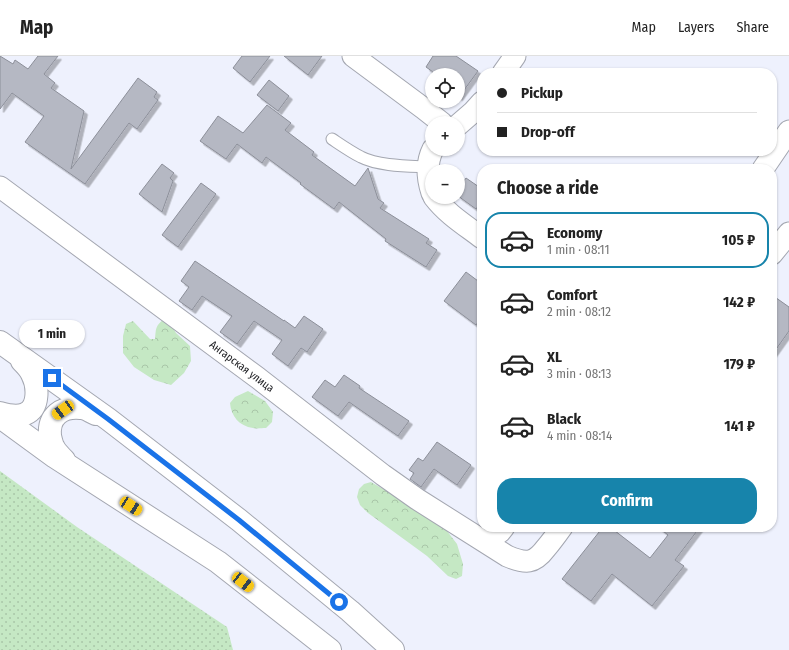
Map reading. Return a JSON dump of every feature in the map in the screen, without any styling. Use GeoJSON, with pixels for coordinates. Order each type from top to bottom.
{"type":"FeatureCollection","features":[{"type":"Feature","properties":{"kind":"main road"},"geometry":{"type":"LineString","coordinates":[[0,413],[6,415],[26,414],[33,407],[36,397],[36,388],[28,367],[7,346]]}},
{"type":"Feature","properties":{"kind":"main road"},"geometry":{"type":"LineString","coordinates":[[7,346],[108,419],[239,520],[350,611],[393,650]]}},
{"type":"Feature","properties":{"kind":"main road"},"geometry":{"type":"LineString","coordinates":[[70,466],[53,447],[50,430],[51,423],[56,415],[63,410],[83,408],[108,419]]}},
{"type":"Feature","properties":{"kind":"main road"},"geometry":{"type":"LineString","coordinates":[[0,417],[55,457],[218,562],[330,650]]}},
{"type":"Feature","properties":{"kind":"street"},"geometry":{"type":"LineString","coordinates":[[353,56],[433,116]]}},
{"type":"Feature","properties":{"kind":"street"},"geometry":{"type":"LineString","coordinates":[[507,68],[515,56]]}},
{"type":"Feature","properties":{"kind":"street"},"geometry":{"type":"LineString","coordinates":[[465,118],[477,108]]}},
{"type":"Feature","properties":{"kind":"street"},"geometry":{"type":"LineString","coordinates":[[777,149],[789,132]]}},
{"type":"Feature","properties":{"kind":"street","name":"Ангарская улица"},"geometry":{"type":"LineString","coordinates":[[0,187],[258,378],[383,476],[507,556],[525,561],[534,560],[540,556],[558,532]]}},
{"type":"Feature","properties":{"kind":"street"},"geometry":{"type":"LineString","coordinates":[[439,204],[477,234]]}},
{"type":"Feature","properties":{"kind":"street"},"geometry":{"type":"LineString","coordinates":[[777,248],[789,233]]}},
{"type":"Feature","properties":{"kind":"street"},"geometry":{"type":"LineString","coordinates":[[487,542],[500,532]]}},
{"type":"Feature","properties":{"kind":"lane"},"geometry":{"type":"LineString","coordinates":[[332,139],[361,158],[370,160],[400,165],[430,158]]}},
{"type":"Feature","properties":{"kind":"green space"},"geometry":{"type":"Polygon","coordinates":[[[164,319],[169,321],[176,333],[190,346],[191,361],[184,373],[171,385],[154,380],[134,367],[123,353],[123,336],[126,324],[133,321],[150,339],[155,339],[156,328],[164,319]]]}},
{"type":"Feature","properties":{"kind":"green space"},"geometry":{"type":"Polygon","coordinates":[[[248,391],[265,401],[273,412],[272,422],[266,428],[248,427],[240,423],[232,412],[230,403],[235,397],[248,391]]]}},
{"type":"Feature","properties":{"kind":"green space"},"geometry":{"type":"Polygon","coordinates":[[[0,471],[77,527],[227,627],[233,650],[0,650],[0,471]]]}},
{"type":"Feature","properties":{"kind":"green space"},"geometry":{"type":"Polygon","coordinates":[[[371,482],[414,507],[444,527],[457,544],[463,564],[462,576],[456,579],[448,576],[427,556],[368,513],[360,505],[357,497],[359,489],[364,484],[371,482]]]}},
{"type":"Feature","properties":{"kind":"building"},"geometry":{"type":"Polygon","coordinates":[[[0,56],[13,64],[15,60],[28,69],[38,56],[58,56],[44,74],[55,83],[51,88],[84,111],[71,169],[138,78],[157,92],[154,97],[158,100],[137,129],[129,123],[85,184],[25,142],[44,116],[12,93],[0,109],[0,56]]]}},
{"type":"Feature","properties":{"kind":"building"},"geometry":{"type":"Polygon","coordinates":[[[242,56],[270,56],[250,82],[233,68],[242,56]]]}},
{"type":"Feature","properties":{"kind":"building"},"geometry":{"type":"Polygon","coordinates":[[[284,56],[322,56],[308,75],[284,56]]]}},
{"type":"Feature","properties":{"kind":"building"},"geometry":{"type":"Polygon","coordinates":[[[433,56],[456,56],[477,70],[477,72],[465,89],[465,68],[426,67],[433,56]]]}},
{"type":"Feature","properties":{"kind":"building"},"geometry":{"type":"Polygon","coordinates":[[[269,80],[289,96],[278,111],[257,95],[269,80]]]}},
{"type":"Feature","properties":{"kind":"building"},"geometry":{"type":"Polygon","coordinates":[[[267,105],[291,123],[285,130],[314,152],[312,155],[355,186],[368,168],[378,199],[384,203],[380,208],[429,239],[426,243],[437,250],[426,267],[385,241],[386,239],[339,202],[334,209],[266,157],[262,163],[237,144],[226,159],[200,141],[218,116],[243,133],[267,105]]]}},
{"type":"Feature","properties":{"kind":"building"},"geometry":{"type":"Polygon","coordinates":[[[162,164],[174,173],[170,178],[173,181],[162,212],[139,194],[162,164]]]}},
{"type":"Feature","properties":{"kind":"building"},"geometry":{"type":"Polygon","coordinates":[[[466,178],[477,186],[476,209],[465,201],[466,178]]]}},
{"type":"Feature","properties":{"kind":"building"},"geometry":{"type":"Polygon","coordinates":[[[201,183],[216,194],[178,247],[162,235],[201,183]]]}},
{"type":"Feature","properties":{"kind":"building"},"geometry":{"type":"Polygon","coordinates":[[[195,261],[295,328],[304,316],[323,329],[307,352],[301,348],[288,366],[272,354],[282,340],[254,321],[237,344],[220,332],[232,316],[202,296],[192,310],[179,301],[189,287],[181,281],[195,261]]]}},
{"type":"Feature","properties":{"kind":"building"},"geometry":{"type":"Polygon","coordinates":[[[466,272],[477,280],[477,324],[476,325],[444,301],[466,272]]]}},
{"type":"Feature","properties":{"kind":"building"},"geometry":{"type":"Polygon","coordinates":[[[777,299],[789,307],[789,331],[777,348],[777,299]]]}},
{"type":"Feature","properties":{"kind":"building"},"geometry":{"type":"Polygon","coordinates":[[[344,375],[360,386],[359,388],[409,421],[398,436],[349,402],[338,416],[312,397],[325,380],[335,387],[344,375]]]}},
{"type":"Feature","properties":{"kind":"building"},"geometry":{"type":"Polygon","coordinates":[[[437,442],[471,465],[457,485],[434,469],[421,487],[410,479],[414,473],[409,470],[418,458],[423,461],[437,442]]]}},
{"type":"Feature","properties":{"kind":"building"},"geometry":{"type":"Polygon","coordinates":[[[599,532],[616,532],[650,558],[668,535],[664,532],[696,532],[675,560],[684,566],[652,606],[612,574],[591,601],[562,579],[599,532]]]}},
{"type":"Feature","properties":{"kind":"route"},"geometry":{"type":"LineString","coordinates":[[52,378],[108,419],[239,520],[339,602]]}}]}
